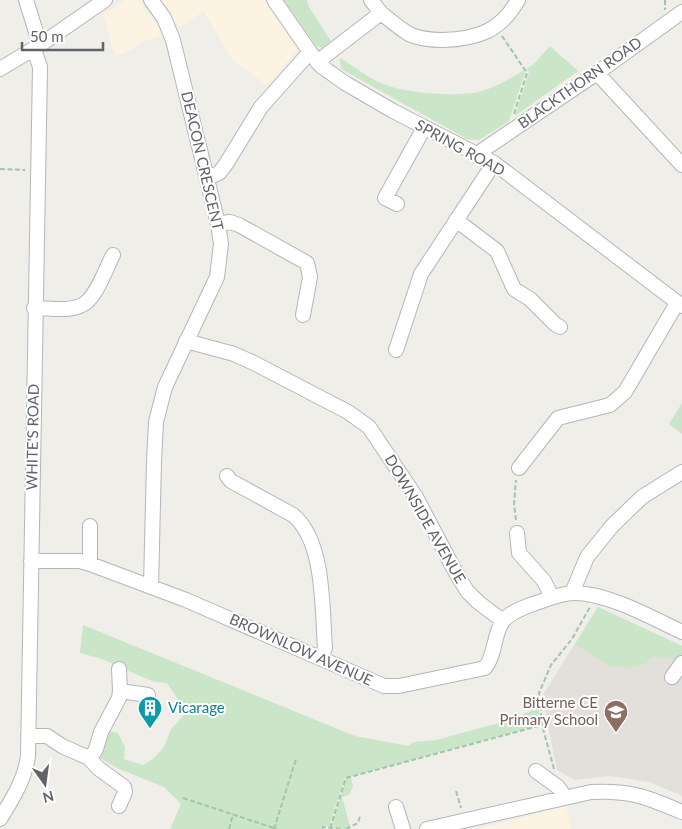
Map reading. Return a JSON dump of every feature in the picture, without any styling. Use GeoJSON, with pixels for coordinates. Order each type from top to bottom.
{"type":"FeatureCollection","features":[{"type":"Feature","properties":{"kind":"street","name":"WHITE'S ROAD"},"geometry":{"type":"LineString","coordinates":[[0,820],[22,779],[26,767],[28,736],[34,308],[40,67],[26,0]]}},
{"type":"Feature","properties":{"kind":"street"},"geometry":{"type":"LineString","coordinates":[[0,69],[37,47],[105,0]]}},
{"type":"Feature","properties":{"kind":"street","name":"DEACON CRESCENT"},"geometry":{"type":"LineString","coordinates":[[150,0],[164,18],[173,40],[218,224],[221,244],[217,277],[165,386],[156,422],[151,586]]}},
{"type":"Feature","properties":{"kind":"street","name":"SPRING ROAD"},"geometry":{"type":"LineString","coordinates":[[274,0],[314,57],[345,83],[424,128],[494,163],[680,305]]}},
{"type":"Feature","properties":{"kind":"street"},"geometry":{"type":"LineString","coordinates":[[371,0],[380,13],[410,34],[433,40],[456,40],[477,36],[495,26],[511,12],[518,0]]}},
{"type":"Feature","properties":{"kind":"street","name":"BLACKTHORN ROAD"},"geometry":{"type":"LineString","coordinates":[[477,154],[597,73],[682,12]]}},
{"type":"Feature","properties":{"kind":"street"},"geometry":{"type":"LineString","coordinates":[[207,178],[218,173],[226,164],[261,107],[314,57],[380,13]]}},
{"type":"Feature","properties":{"kind":"street"},"geometry":{"type":"LineString","coordinates":[[597,73],[682,166]]}},
{"type":"Feature","properties":{"kind":"street"},"geometry":{"type":"LineString","coordinates":[[397,204],[385,198],[424,128]]}},
{"type":"Feature","properties":{"kind":"street"},"geometry":{"type":"LineString","coordinates":[[396,350],[421,274],[494,163]]}},
{"type":"Feature","properties":{"kind":"street"},"geometry":{"type":"LineString","coordinates":[[456,220],[497,250],[514,290],[530,299],[560,327]]}},
{"type":"Feature","properties":{"kind":"street"},"geometry":{"type":"LineString","coordinates":[[218,224],[230,222],[239,225],[307,262],[310,277],[303,315]]}},
{"type":"Feature","properties":{"kind":"street"},"geometry":{"type":"LineString","coordinates":[[34,308],[69,308],[82,305],[93,295],[113,255]]}},
{"type":"Feature","properties":{"kind":"street"},"geometry":{"type":"LineString","coordinates":[[519,468],[558,418],[610,405],[625,392],[680,305]]}},
{"type":"Feature","properties":{"kind":"street","name":"DOWNSIDE AVENUE"},"geometry":{"type":"LineString","coordinates":[[186,341],[234,354],[254,363],[348,412],[369,427],[416,497],[454,571],[467,591],[503,621]]}},
{"type":"Feature","properties":{"kind":"street"},"geometry":{"type":"LineString","coordinates":[[572,593],[587,557],[612,526],[642,497],[682,472]]}},
{"type":"Feature","properties":{"kind":"street"},"geometry":{"type":"LineString","coordinates":[[227,476],[230,481],[299,521],[308,535],[314,550],[320,582],[325,648],[321,658]]}},
{"type":"Feature","properties":{"kind":"street"},"geometry":{"type":"LineString","coordinates":[[90,526],[90,564]]}},
{"type":"Feature","properties":{"kind":"street"},"geometry":{"type":"LineString","coordinates":[[517,533],[519,553],[544,581],[552,597]]}},
{"type":"Feature","properties":{"kind":"street","name":"BROWNLOW AVENUE"},"geometry":{"type":"LineString","coordinates":[[31,560],[80,561],[90,564],[186,600],[384,686],[399,686],[485,668],[491,660],[503,621]]}},
{"type":"Feature","properties":{"kind":"street"},"geometry":{"type":"LineString","coordinates":[[503,621],[517,610],[552,597],[572,593],[589,594],[635,609],[682,632]]}},
{"type":"Feature","properties":{"kind":"street"},"geometry":{"type":"LineString","coordinates":[[672,678],[682,663]]}},
{"type":"Feature","properties":{"kind":"street"},"geometry":{"type":"LineString","coordinates":[[90,759],[96,749],[101,732],[119,698],[119,669]]}},
{"type":"Feature","properties":{"kind":"street"},"geometry":{"type":"LineString","coordinates":[[120,691],[148,695]]}},
{"type":"Feature","properties":{"kind":"street"},"geometry":{"type":"LineString","coordinates":[[28,736],[47,736],[62,746],[90,759],[98,768],[124,787],[126,792],[119,806]]}},
{"type":"Feature","properties":{"kind":"street"},"geometry":{"type":"LineString","coordinates":[[536,771],[558,787],[565,797]]}},
{"type":"Feature","properties":{"kind":"street"},"geometry":{"type":"LineString","coordinates":[[427,829],[591,792],[613,791],[631,793],[649,798],[682,812]]}},
{"type":"Feature","properties":{"kind":"street"},"geometry":{"type":"LineString","coordinates":[[396,807],[403,829]]}},
{"type":"Feature","properties":{"kind":"path"},"geometry":{"type":"LineString","coordinates":[[495,26],[527,73],[508,133]]}},
{"type":"Feature","properties":{"kind":"path"},"geometry":{"type":"LineString","coordinates":[[0,169],[38,170]]}},
{"type":"Feature","properties":{"kind":"path"},"geometry":{"type":"LineString","coordinates":[[517,533],[514,504],[519,468]]}},
{"type":"Feature","properties":{"kind":"path"},"geometry":{"type":"LineString","coordinates":[[554,771],[542,725],[539,693],[551,666],[572,639],[596,596]]}},
{"type":"Feature","properties":{"kind":"path"},"geometry":{"type":"LineString","coordinates":[[330,828],[346,778],[542,725]]}},
{"type":"Feature","properties":{"kind":"path"},"geometry":{"type":"LineString","coordinates":[[183,798],[275,829],[296,760]]}},
{"type":"Feature","properties":{"kind":"path"},"geometry":{"type":"LineString","coordinates":[[456,791],[464,820]]}},
{"type":"Feature","properties":{"kind":"path"},"geometry":{"type":"LineString","coordinates":[[229,829],[233,814]]}},
{"type":"Feature","properties":{"kind":"path"},"geometry":{"type":"LineString","coordinates":[[346,829],[358,823],[360,816]]}},
{"type":"Feature","properties":{"kind":"path"},"geometry":{"type":"LineString","coordinates":[[322,829],[323,827],[341,829]]}},
{"type":"Feature","properties":{"kind":"shaded area"},"geometry":{"type":"Polygon","coordinates":[[[125,0],[138,0],[158,27],[161,36],[140,43],[129,51],[115,56],[103,15],[125,0]]]}},
{"type":"Feature","properties":{"kind":"shaded area"},"geometry":{"type":"Polygon","coordinates":[[[159,0],[265,0],[299,49],[266,85],[231,58],[204,11],[179,28],[159,0]]]}},
{"type":"Feature","properties":{"kind":"shaded area","name":"Bitterne CE Primary School"},"geometry":{"type":"Polygon","coordinates":[[[598,607],[682,646],[682,796],[650,782],[610,776],[575,780],[557,770],[542,696],[598,607]]]}},
{"type":"Feature","properties":{"kind":"shaded area"},"geometry":{"type":"Polygon","coordinates":[[[566,806],[572,829],[478,829],[566,806]]]}},
{"type":"Feature","properties":{"kind":"green space"},"geometry":{"type":"Polygon","coordinates":[[[284,0],[307,0],[309,7],[331,41],[322,48],[316,46],[284,0]]]}},
{"type":"Feature","properties":{"kind":"green space"},"geometry":{"type":"Polygon","coordinates":[[[550,46],[578,71],[515,116],[529,72],[526,69],[535,63],[550,46]]]}},
{"type":"Feature","properties":{"kind":"green space"},"geometry":{"type":"Polygon","coordinates":[[[340,58],[383,84],[432,94],[460,94],[482,91],[498,85],[523,71],[525,73],[509,121],[479,140],[467,139],[343,70],[340,65],[340,58]]]}},
{"type":"Feature","properties":{"kind":"green space"},"geometry":{"type":"Polygon","coordinates":[[[682,403],[682,434],[669,424],[682,403]]]}},
{"type":"Feature","properties":{"kind":"green space"},"geometry":{"type":"Polygon","coordinates":[[[598,607],[682,646],[682,657],[680,660],[652,657],[645,664],[629,668],[611,666],[575,644],[598,607]]]}},
{"type":"Feature","properties":{"kind":"green space"},"geometry":{"type":"Polygon","coordinates":[[[83,625],[355,736],[408,746],[414,742],[436,740],[495,724],[531,711],[539,698],[539,725],[345,778],[329,826],[323,826],[320,829],[170,829],[181,804],[164,787],[119,769],[100,758],[107,730],[118,733],[125,747],[124,759],[143,765],[153,759],[164,747],[171,729],[192,706],[179,701],[167,683],[154,682],[102,659],[80,653],[83,625]]]}},
{"type":"Feature","properties":{"kind":"green space"},"geometry":{"type":"Polygon","coordinates":[[[351,778],[353,786],[349,795],[342,797],[350,826],[345,829],[331,827],[346,779],[351,778]]]}},
{"type":"Feature","properties":{"kind":"place","name":"Vicarage"},"geometry":{"type":"Point","coordinates":[150,729]}},
{"type":"Feature","properties":{"kind":"place","name":"Bitterne CE Primary School"},"geometry":{"type":"Point","coordinates":[616,733]}}]}
